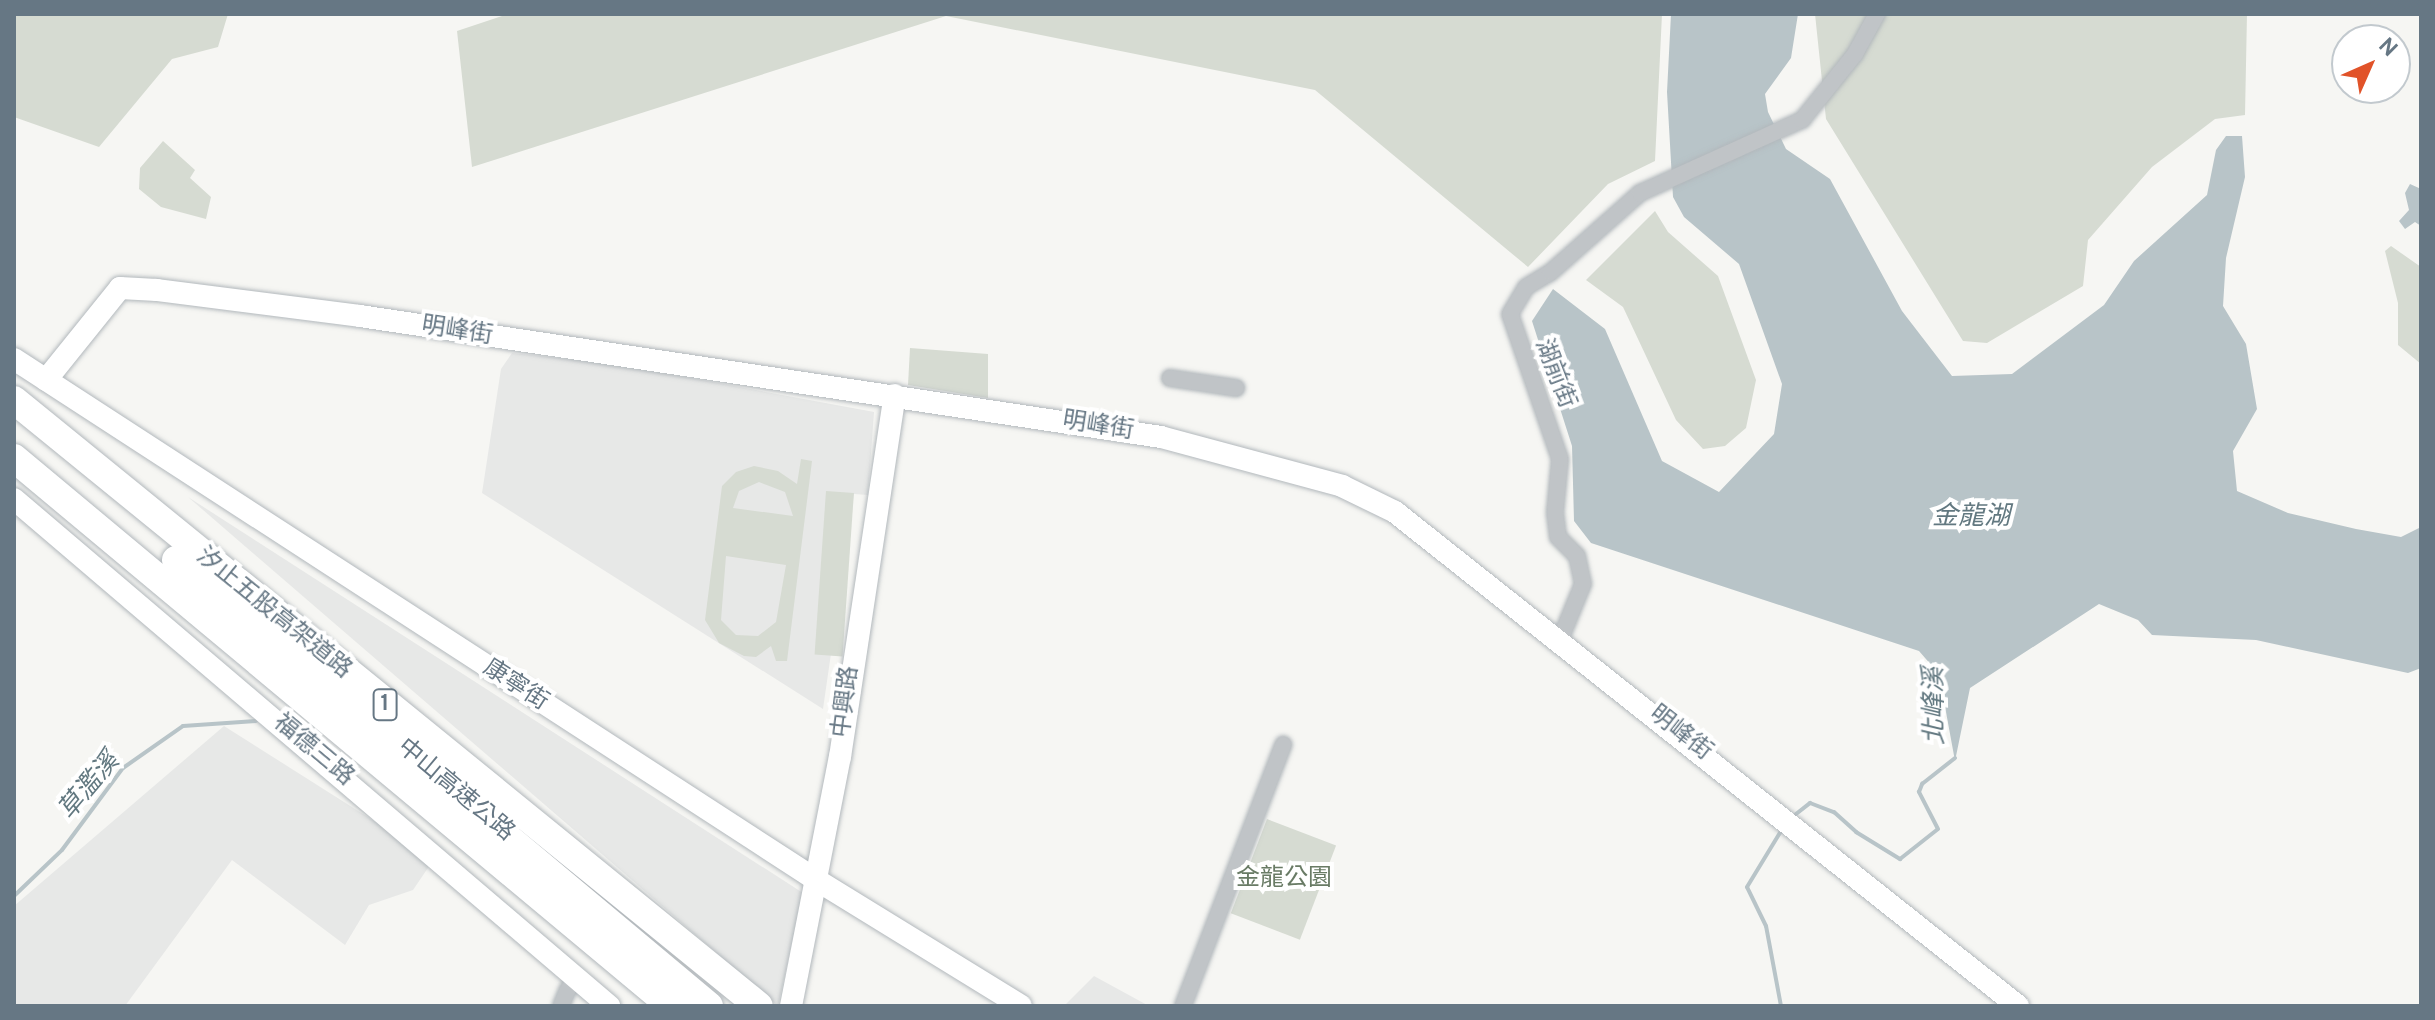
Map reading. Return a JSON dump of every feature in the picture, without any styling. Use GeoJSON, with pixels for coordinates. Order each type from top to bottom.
{"type":"FeatureCollection","features":[{"type":"Feature","properties":{"kind":"highway","name":"汐止五股高架道路"},"geometry":{"type":"LineString","coordinates":[[14,400],[759,1006]]}},
{"type":"Feature","properties":{"kind":"highway","name":"中山高速公路"},"geometry":{"type":"LineString","coordinates":[[14,426],[709,1006]]}},
{"type":"Feature","properties":{"kind":"highway","name":"中山高速公路"},"geometry":{"type":"LineString","coordinates":[[14,458],[671,1006]]}},
{"type":"Feature","properties":{"kind":"street","name":"湖前街"},"geometry":{"type":"LineString","coordinates":[[1560,640],[1583,584],[1577,556],[1558,537],[1560,459],[1510,314],[1526,287],[1551,272],[1640,193],[1786,130],[1819,104],[1877,14]]}},
{"type":"Feature","properties":{"kind":"street","name":"明峰街"},"geometry":{"type":"LineString","coordinates":[[46,380],[120,288],[360,316],[1161,437],[1342,486],[1395,512],[2018,1006]]}},
{"type":"Feature","properties":{"kind":"street","name":"康寧街"},"geometry":{"type":"LineString","coordinates":[[14,359],[818,881],[1021,1006]]}},
{"type":"Feature","properties":{"kind":"street"},"geometry":{"type":"LineString","coordinates":[[1170,378],[1236,388]]}},
{"type":"Feature","properties":{"kind":"street","name":"中興路"},"geometry":{"type":"LineString","coordinates":[[791,1006],[818,881],[895,395]]}},
{"type":"Feature","properties":{"kind":"street","name":"福德三路"},"geometry":{"type":"LineString","coordinates":[[14,499],[609,1006]]}},
{"type":"Feature","properties":{"kind":"street"},"geometry":{"type":"LineString","coordinates":[[1183,1006],[1283,745]]}},
{"type":"Feature","properties":{"kind":"street"},"geometry":{"type":"LineString","coordinates":[[561,1006],[568,989]]}},
{"type":"Feature","properties":{"kind":"shaded area"},"geometry":{"type":"Polygon","coordinates":[[[512,353],[615,364],[874,412],[868,495],[854,494],[823,709],[482,493],[501,369],[512,353]]]}},
{"type":"Feature","properties":{"kind":"shaded area"},"geometry":{"type":"Polygon","coordinates":[[[188,497],[803,893],[778,1006],[188,497]]]}},
{"type":"Feature","properties":{"kind":"shaded area"},"geometry":{"type":"Polygon","coordinates":[[[224,726],[434,859],[413,890],[369,905],[345,945],[232,860],[125,1006],[14,1006],[14,906],[224,726]]]}},
{"type":"Feature","properties":{"kind":"shaded area"},"geometry":{"type":"Polygon","coordinates":[[[1094,976],[1149,1006],[1064,1006],[1094,976]]]}},
{"type":"Feature","properties":{"kind":"green space"},"geometry":{"type":"Polygon","coordinates":[[[14,14],[228,14],[218,47],[172,59],[99,147],[14,117],[14,14]]]}},
{"type":"Feature","properties":{"kind":"green space"},"geometry":{"type":"Polygon","coordinates":[[[508,14],[1662,14],[1655,161],[1608,184],[1528,267],[1315,90],[946,16],[472,167],[457,31],[508,14]]]}},
{"type":"Feature","properties":{"kind":"green space"},"geometry":{"type":"Polygon","coordinates":[[[1815,14],[2247,14],[2245,115],[2215,119],[2152,167],[2088,240],[2083,286],[1987,343],[1963,341],[1826,119],[1815,14]]]}},
{"type":"Feature","properties":{"kind":"green space"},"geometry":{"type":"Polygon","coordinates":[[[163,141],[195,170],[190,178],[211,197],[206,219],[161,207],[139,189],[140,168],[163,141]]]}},
{"type":"Feature","properties":{"kind":"green space"},"geometry":{"type":"Polygon","coordinates":[[[1655,211],[1668,232],[1718,276],[1756,380],[1746,428],[1725,446],[1703,449],[1676,420],[1623,307],[1586,280],[1655,211]]]}},
{"type":"Feature","properties":{"kind":"green space"},"geometry":{"type":"Polygon","coordinates":[[[2391,246],[2421,267],[2421,364],[2398,345],[2398,303],[2385,251],[2391,246]]]}},
{"type":"Feature","properties":{"kind":"green space"},"geometry":{"type":"Polygon","coordinates":[[[910,348],[988,354],[988,398],[908,385],[910,348]]]}},
{"type":"Feature","properties":{"kind":"green space"},"geometry":{"type":"Polygon","coordinates":[[[801,459],[812,461],[787,661],[776,661],[771,646],[756,657],[744,656],[719,643],[705,620],[722,486],[736,472],[754,466],[778,471],[797,484],[801,459]],[[759,482],[739,491],[733,508],[793,516],[785,492],[759,482]],[[726,556],[721,620],[736,635],[758,636],[776,622],[786,565],[726,556]]]}},
{"type":"Feature","properties":{"kind":"green space"},"geometry":{"type":"Polygon","coordinates":[[[826,491],[854,493],[842,657],[815,655],[826,491]]]}},
{"type":"Feature","properties":{"kind":"green space","name":"金龍公園"},"geometry":{"type":"Polygon","coordinates":[[[1267,819],[1336,846],[1300,940],[1231,913],[1267,819]]]}},
{"type":"Feature","properties":{"kind":"water","name":"金龍湖"},"geometry":{"type":"Polygon","coordinates":[[[1671,14],[1798,14],[1791,58],[1765,94],[1768,112],[1786,149],[1830,179],[1902,311],[1952,376],[2012,374],[2104,305],[2134,261],[2207,195],[2216,150],[2226,136],[2242,136],[2245,177],[2226,258],[2223,306],[2246,344],[2257,409],[2233,451],[2237,491],[2288,513],[2356,529],[2401,537],[2421,527],[2421,668],[2408,673],[2256,640],[2152,635],[2138,620],[2099,604],[1970,688],[1955,761],[1939,674],[1919,651],[1591,543],[1574,521],[1572,446],[1532,321],[1553,289],[1605,329],[1662,461],[1719,492],[1774,434],[1782,384],[1739,264],[1684,217],[1673,197],[1667,92],[1671,14]]]}},
{"type":"Feature","properties":{"kind":"water"},"geometry":{"type":"Polygon","coordinates":[[[2410,184],[2421,189],[2421,226],[2415,222],[2405,229],[2399,221],[2409,210],[2405,193],[2410,184]]]}},
{"type":"Feature","properties":{"kind":"waterway","name":"草濫溪"},"geometry":{"type":"LineString","coordinates":[[14,896],[62,850],[123,768],[183,726],[256,721]]}},
{"type":"Feature","properties":{"kind":"waterway","name":"北峰溪"},"geometry":{"type":"LineString","coordinates":[[1796,814],[1810,803],[1834,812],[1856,832],[1900,859],[1938,829],[1919,792],[1922,784],[1955,758]]}},
{"type":"Feature","properties":{"kind":"waterway","name":"北峰溪"},"geometry":{"type":"LineString","coordinates":[[1781,831],[1747,887],[1766,926],[1781,1006]]}}]}
